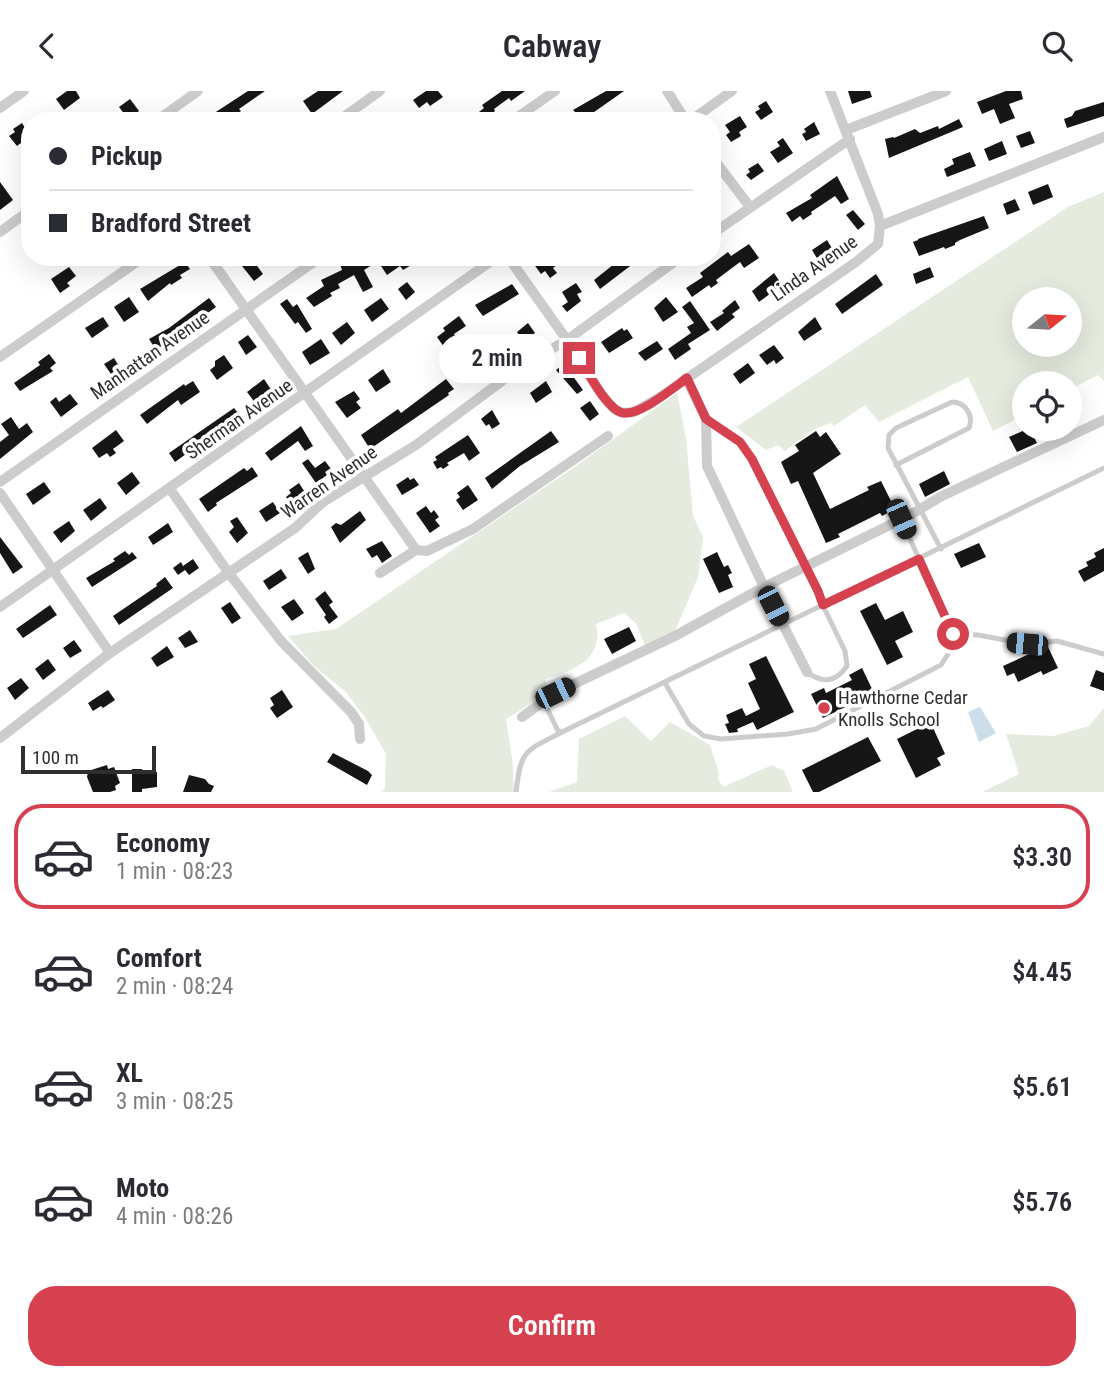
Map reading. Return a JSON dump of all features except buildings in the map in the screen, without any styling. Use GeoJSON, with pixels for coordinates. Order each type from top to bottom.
{"type":"FeatureCollection","features":[{"type":"Feature","properties":{"kind":"street"},"geometry":{"type":"LineString","coordinates":[[0,108],[24,91]]}},
{"type":"Feature","properties":{"kind":"street"},"geometry":{"type":"LineString","coordinates":[[169,112],[198,91]]}},
{"type":"Feature","properties":{"kind":"street"},"geometry":{"type":"LineString","coordinates":[[351,112],[380,91]]}},
{"type":"Feature","properties":{"kind":"street"},"geometry":{"type":"LineString","coordinates":[[525,112],[555,91]]}},
{"type":"Feature","properties":{"kind":"street"},"geometry":{"type":"LineString","coordinates":[[667,91],[682,112]]}},
{"type":"Feature","properties":{"kind":"street"},"geometry":{"type":"LineString","coordinates":[[701,112],[732,91]]}},
{"type":"Feature","properties":{"kind":"street"},"geometry":{"type":"LineString","coordinates":[[830,91],[875,204],[880,226]]}},
{"type":"Feature","properties":{"kind":"street"},"geometry":{"type":"LineString","coordinates":[[721,228],[848,134],[946,91]]}},
{"type":"Feature","properties":{"kind":"street","name":"Linda Avenue"},"geometry":{"type":"LineString","coordinates":[[567,340],[602,395],[615,410],[623,414],[634,412],[856,262],[878,244],[880,226],[1104,137]]}},
{"type":"Feature","properties":{"kind":"street"},"geometry":{"type":"LineString","coordinates":[[721,169],[750,207]]}},
{"type":"Feature","properties":{"kind":"street"},"geometry":{"type":"LineString","coordinates":[[0,232],[21,217]]}},
{"type":"Feature","properties":{"kind":"street"},"geometry":{"type":"LineString","coordinates":[[0,357],[131,266]]}},
{"type":"Feature","properties":{"kind":"street"},"geometry":{"type":"LineString","coordinates":[[215,266],[416,550]]}},
{"type":"Feature","properties":{"kind":"street","name":"Manhattan Avenue"},"geometry":{"type":"LineString","coordinates":[[0,482],[308,266]]}},
{"type":"Feature","properties":{"kind":"street","name":"Sherman Avenue"},"geometry":{"type":"LineString","coordinates":[[0,607],[484,266]]}},
{"type":"Feature","properties":{"kind":"street"},"geometry":{"type":"LineString","coordinates":[[514,266],[567,340]]}},
{"type":"Feature","properties":{"kind":"street","name":"Warren Avenue"},"geometry":{"type":"LineString","coordinates":[[0,738],[110,653],[307,520],[323,502],[415,445],[522,366],[567,340],[669,266]]}},
{"type":"Feature","properties":{"kind":"street"},"geometry":{"type":"LineString","coordinates":[[687,378],[706,419],[707,467],[807,672]]}},
{"type":"Feature","properties":{"kind":"street"},"geometry":{"type":"LineString","coordinates":[[522,717],[555,693],[674,636],[764,587],[1002,467],[1104,420]]}},
{"type":"Feature","properties":{"kind":"street"},"geometry":{"type":"LineString","coordinates":[[380,573],[416,550],[427,551],[473,529],[608,436]]}},
{"type":"Feature","properties":{"kind":"street"},"geometry":{"type":"LineString","coordinates":[[170,489],[228,572],[281,641],[351,712],[359,724],[360,739]]}},
{"type":"Feature","properties":{"kind":"street"},"geometry":{"type":"LineString","coordinates":[[0,493],[110,653]]}},
{"type":"Feature","properties":{"kind":"lane"},"geometry":{"type":"LineString","coordinates":[[896,465],[969,428],[971,418],[966,407],[952,402],[896,428],[889,435],[888,448],[896,465],[919,509],[941,548]]}},
{"type":"Feature","properties":{"kind":"lane"},"geometry":{"type":"LineString","coordinates":[[706,419],[740,442],[752,459],[845,651],[848,666],[841,675],[832,680],[822,681],[807,672]]}},
{"type":"Feature","properties":{"kind":"lane"},"geometry":{"type":"LineString","coordinates":[[516,792],[522,757],[530,749],[1104,468]]}},
{"type":"Feature","properties":{"kind":"lane"},"geometry":{"type":"LineString","coordinates":[[665,683],[689,724],[704,736],[721,739],[816,729],[941,665],[950,651],[953,634],[901,519]]}},
{"type":"Feature","properties":{"kind":"lane"},"geometry":{"type":"LineString","coordinates":[[953,634],[978,635],[1027,644],[1057,641],[1104,654]]}},
{"type":"Feature","properties":{"kind":"lane"},"geometry":{"type":"LineString","coordinates":[[544,702],[558,731],[562,732]]}},
{"type":"Feature","properties":{"kind":"shaded area"},"geometry":{"type":"Polygon","coordinates":[[[1104,192],[1104,381],[1098,375],[1082,383],[1082,371],[1012,371],[1012,421],[993,431],[968,377],[879,422],[865,405],[834,426],[831,423],[814,429],[785,451],[778,445],[766,450],[736,427],[1068,207],[1104,192]]]}},
{"type":"Feature","properties":{"kind":"shaded area"},"geometry":{"type":"Polygon","coordinates":[[[677,393],[686,438],[693,516],[703,537],[698,577],[675,631],[645,646],[636,623],[624,613],[596,624],[597,636],[591,655],[576,667],[545,679],[549,693],[506,719],[514,792],[381,792],[385,788],[386,754],[366,719],[346,692],[314,666],[288,636],[336,629],[576,466],[677,393]]]}},
{"type":"Feature","properties":{"kind":"shaded area"},"geometry":{"type":"Polygon","coordinates":[[[1104,708],[1104,792],[982,792],[1019,774],[1006,734],[1053,736],[1089,726],[1104,708]]]}},
{"type":"Feature","properties":{"kind":"shaded area"},"geometry":{"type":"Polygon","coordinates":[[[625,716],[651,741],[670,722],[710,745],[719,773],[718,779],[723,787],[772,765],[784,771],[793,792],[549,792],[577,782],[579,739],[625,716]]]}},
{"type":"Feature","properties":{"kind":"water"},"geometry":{"type":"Polygon","coordinates":[[[980,707],[996,733],[979,742],[968,712],[980,707]]]}},
{"type":"Feature","properties":{"kind":"place","name":"Hawthorne Cedar Knolls School"},"geometry":{"type":"Point","coordinates":[824,708]}},
{"type":"Feature","properties":{"kind":"route"},"geometry":{"type":"LineString","coordinates":[[579,358],[602,395],[615,410],[623,414],[644,407],[687,378],[706,419],[740,442],[752,459],[823,605],[919,559],[953,634]]}}]}
